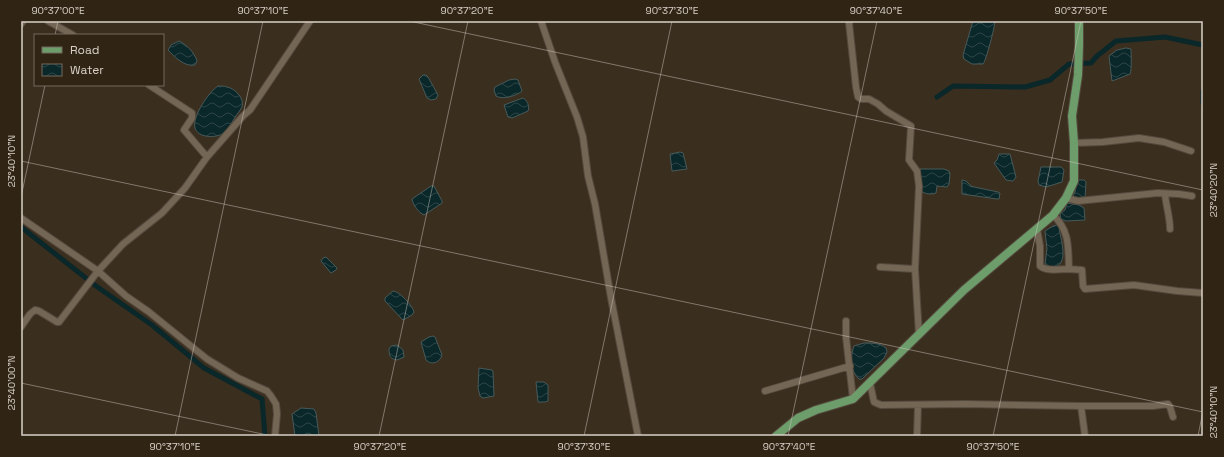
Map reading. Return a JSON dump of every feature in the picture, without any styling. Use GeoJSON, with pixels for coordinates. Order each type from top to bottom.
{"type":"FeatureCollection","features":[{"type":"Feature","properties":{"kind":"main road"},"geometry":{"type":"LineString","coordinates":[[776,436],[798,418],[816,410],[853,399],[964,290],[1053,215],[1066,198],[1074,181],[1072,116],[1078,75],[1079,21]]}},
{"type":"Feature","properties":{"kind":"street"},"geometry":{"type":"LineString","coordinates":[[48,21],[71,34]]}},
{"type":"Feature","properties":{"kind":"street"},"geometry":{"type":"LineString","coordinates":[[21,327],[30,314],[35,310],[56,322],[59,322],[96,273],[123,244],[162,213],[185,188],[207,157],[250,110],[310,21]]}},
{"type":"Feature","properties":{"kind":"street"},"geometry":{"type":"LineString","coordinates":[[541,21],[583,136],[588,176],[595,204],[611,298],[638,436]]}},
{"type":"Feature","properties":{"kind":"street"},"geometry":{"type":"LineString","coordinates":[[850,21],[849,23],[858,97],[861,99],[869,99],[911,126],[909,160],[917,171],[919,186],[915,269],[919,335]]}},
{"type":"Feature","properties":{"kind":"street"},"geometry":{"type":"LineString","coordinates":[[151,86],[192,113],[192,118],[184,130],[207,157]]}},
{"type":"Feature","properties":{"kind":"street"},"geometry":{"type":"LineString","coordinates":[[1074,143],[1103,142],[1139,138],[1164,142],[1191,151]]}},
{"type":"Feature","properties":{"kind":"street"},"geometry":{"type":"LineString","coordinates":[[1066,198],[1078,201],[1165,194],[1192,196]]}},
{"type":"Feature","properties":{"kind":"street"},"geometry":{"type":"LineString","coordinates":[[1165,194],[1166,208],[1170,219],[1170,229]]}},
{"type":"Feature","properties":{"kind":"street"},"geometry":{"type":"LineString","coordinates":[[1053,215],[1063,226],[1069,252],[1069,269]]}},
{"type":"Feature","properties":{"kind":"street"},"geometry":{"type":"LineString","coordinates":[[21,218],[149,312],[207,359],[238,378],[266,391],[272,396],[276,404],[275,436]]}},
{"type":"Feature","properties":{"kind":"street"},"geometry":{"type":"LineString","coordinates":[[1037,229],[1040,246],[1041,268],[1082,270],[1083,286],[1085,289],[1134,285],[1203,293]]}},
{"type":"Feature","properties":{"kind":"street"},"geometry":{"type":"LineString","coordinates":[[880,267],[915,269]]}},
{"type":"Feature","properties":{"kind":"street"},"geometry":{"type":"LineString","coordinates":[[846,321],[846,337],[853,399]]}},
{"type":"Feature","properties":{"kind":"street"},"geometry":{"type":"LineString","coordinates":[[765,392],[850,366]]}},
{"type":"Feature","properties":{"kind":"street"},"geometry":{"type":"LineString","coordinates":[[870,383],[874,402],[881,405],[989,404],[1153,406],[1168,404],[1173,417]]}},
{"type":"Feature","properties":{"kind":"street"},"geometry":{"type":"LineString","coordinates":[[917,436],[918,405]]}},
{"type":"Feature","properties":{"kind":"street"},"geometry":{"type":"LineString","coordinates":[[1081,406],[1085,436]]}},
{"type":"Feature","properties":{"kind":"water"},"geometry":{"type":"Polygon","coordinates":[[[973,21],[995,21],[983,64],[972,64],[964,59],[963,55],[973,21]]]}},
{"type":"Feature","properties":{"kind":"water"},"geometry":{"type":"Polygon","coordinates":[[[179,41],[194,55],[197,61],[195,65],[183,63],[168,50],[171,45],[179,41]]]}},
{"type":"Feature","properties":{"kind":"water"},"geometry":{"type":"Polygon","coordinates":[[[1126,48],[1131,49],[1130,74],[1112,81],[1109,56],[1117,50],[1126,48]]]}},
{"type":"Feature","properties":{"kind":"water"},"geometry":{"type":"Polygon","coordinates":[[[423,75],[428,77],[438,95],[436,99],[431,100],[427,98],[419,79],[423,75]]]}},
{"type":"Feature","properties":{"kind":"water"},"geometry":{"type":"Polygon","coordinates":[[[509,80],[518,80],[522,91],[509,97],[502,98],[496,96],[494,90],[495,87],[509,80]]]}},
{"type":"Feature","properties":{"kind":"water"},"geometry":{"type":"Polygon","coordinates":[[[218,86],[224,86],[236,91],[242,100],[242,107],[224,133],[215,136],[200,134],[195,128],[196,117],[206,99],[218,86]]]}},
{"type":"Feature","properties":{"kind":"water"},"geometry":{"type":"Polygon","coordinates":[[[523,98],[528,103],[528,111],[512,118],[508,117],[504,105],[523,98]]]}},
{"type":"Feature","properties":{"kind":"water"},"geometry":{"type":"Polygon","coordinates":[[[680,152],[683,153],[687,169],[672,171],[670,154],[680,152]]]}},
{"type":"Feature","properties":{"kind":"water"},"geometry":{"type":"Polygon","coordinates":[[[999,154],[1010,154],[1016,177],[1013,181],[1006,180],[994,163],[999,154]]]}},
{"type":"Feature","properties":{"kind":"water"},"geometry":{"type":"Polygon","coordinates":[[[1041,167],[1061,167],[1064,170],[1062,182],[1046,187],[1039,185],[1038,181],[1041,167]]]}},
{"type":"Feature","properties":{"kind":"water"},"geometry":{"type":"Polygon","coordinates":[[[920,169],[944,169],[949,171],[949,184],[947,187],[937,186],[936,193],[930,194],[921,191],[920,169]]]}},
{"type":"Feature","properties":{"kind":"water"},"geometry":{"type":"Polygon","coordinates":[[[962,180],[966,181],[971,186],[1000,193],[999,199],[962,194],[962,180]]]}},
{"type":"Feature","properties":{"kind":"water"},"geometry":{"type":"Polygon","coordinates":[[[1077,180],[1084,180],[1086,182],[1085,199],[1072,198],[1075,192],[1077,180]]]}},
{"type":"Feature","properties":{"kind":"water"},"geometry":{"type":"Polygon","coordinates":[[[431,186],[434,186],[442,203],[424,215],[416,208],[412,199],[431,186]]]}},
{"type":"Feature","properties":{"kind":"water"},"geometry":{"type":"Polygon","coordinates":[[[1067,203],[1079,205],[1084,208],[1085,220],[1066,221],[1061,219],[1060,214],[1065,210],[1067,203]]]}},
{"type":"Feature","properties":{"kind":"water"},"geometry":{"type":"Polygon","coordinates":[[[1057,225],[1059,227],[1063,250],[1062,261],[1059,265],[1048,267],[1045,264],[1047,249],[1045,231],[1057,225]]]}},
{"type":"Feature","properties":{"kind":"water"},"geometry":{"type":"Polygon","coordinates":[[[326,257],[337,268],[331,273],[321,261],[326,257]]]}},
{"type":"Feature","properties":{"kind":"water"},"geometry":{"type":"Polygon","coordinates":[[[393,291],[399,293],[413,309],[414,312],[412,315],[403,320],[385,301],[385,298],[393,291]]]}},
{"type":"Feature","properties":{"kind":"water"},"geometry":{"type":"Polygon","coordinates":[[[433,336],[435,337],[442,355],[440,360],[431,363],[426,360],[421,342],[433,336]]]}},
{"type":"Feature","properties":{"kind":"water"},"geometry":{"type":"Polygon","coordinates":[[[864,343],[881,345],[886,348],[887,352],[884,358],[862,379],[859,379],[852,368],[852,355],[854,346],[864,343]]]}},
{"type":"Feature","properties":{"kind":"water"},"geometry":{"type":"Polygon","coordinates":[[[397,345],[403,350],[404,357],[397,360],[390,356],[389,349],[391,346],[397,345]]]}},
{"type":"Feature","properties":{"kind":"water"},"geometry":{"type":"Polygon","coordinates":[[[479,368],[492,370],[494,396],[483,398],[480,396],[478,388],[479,368]]]}},
{"type":"Feature","properties":{"kind":"water"},"geometry":{"type":"Polygon","coordinates":[[[536,382],[544,382],[548,385],[548,401],[538,402],[536,382]]]}},
{"type":"Feature","properties":{"kind":"water"},"geometry":{"type":"Polygon","coordinates":[[[301,408],[314,409],[316,413],[319,436],[295,436],[292,414],[301,408]]]}},
{"type":"Feature","properties":{"kind":"waterway"},"geometry":{"type":"LineString","coordinates":[[937,97],[953,86],[1025,87],[1050,80],[1069,64],[1091,63],[1097,56],[1116,41],[1165,37],[1203,45]]}},
{"type":"Feature","properties":{"kind":"waterway"},"geometry":{"type":"LineString","coordinates":[[1203,91],[1203,103]]}},
{"type":"Feature","properties":{"kind":"waterway"},"geometry":{"type":"LineString","coordinates":[[21,227],[96,286],[152,325],[204,368],[262,399],[265,436]]}}]}
